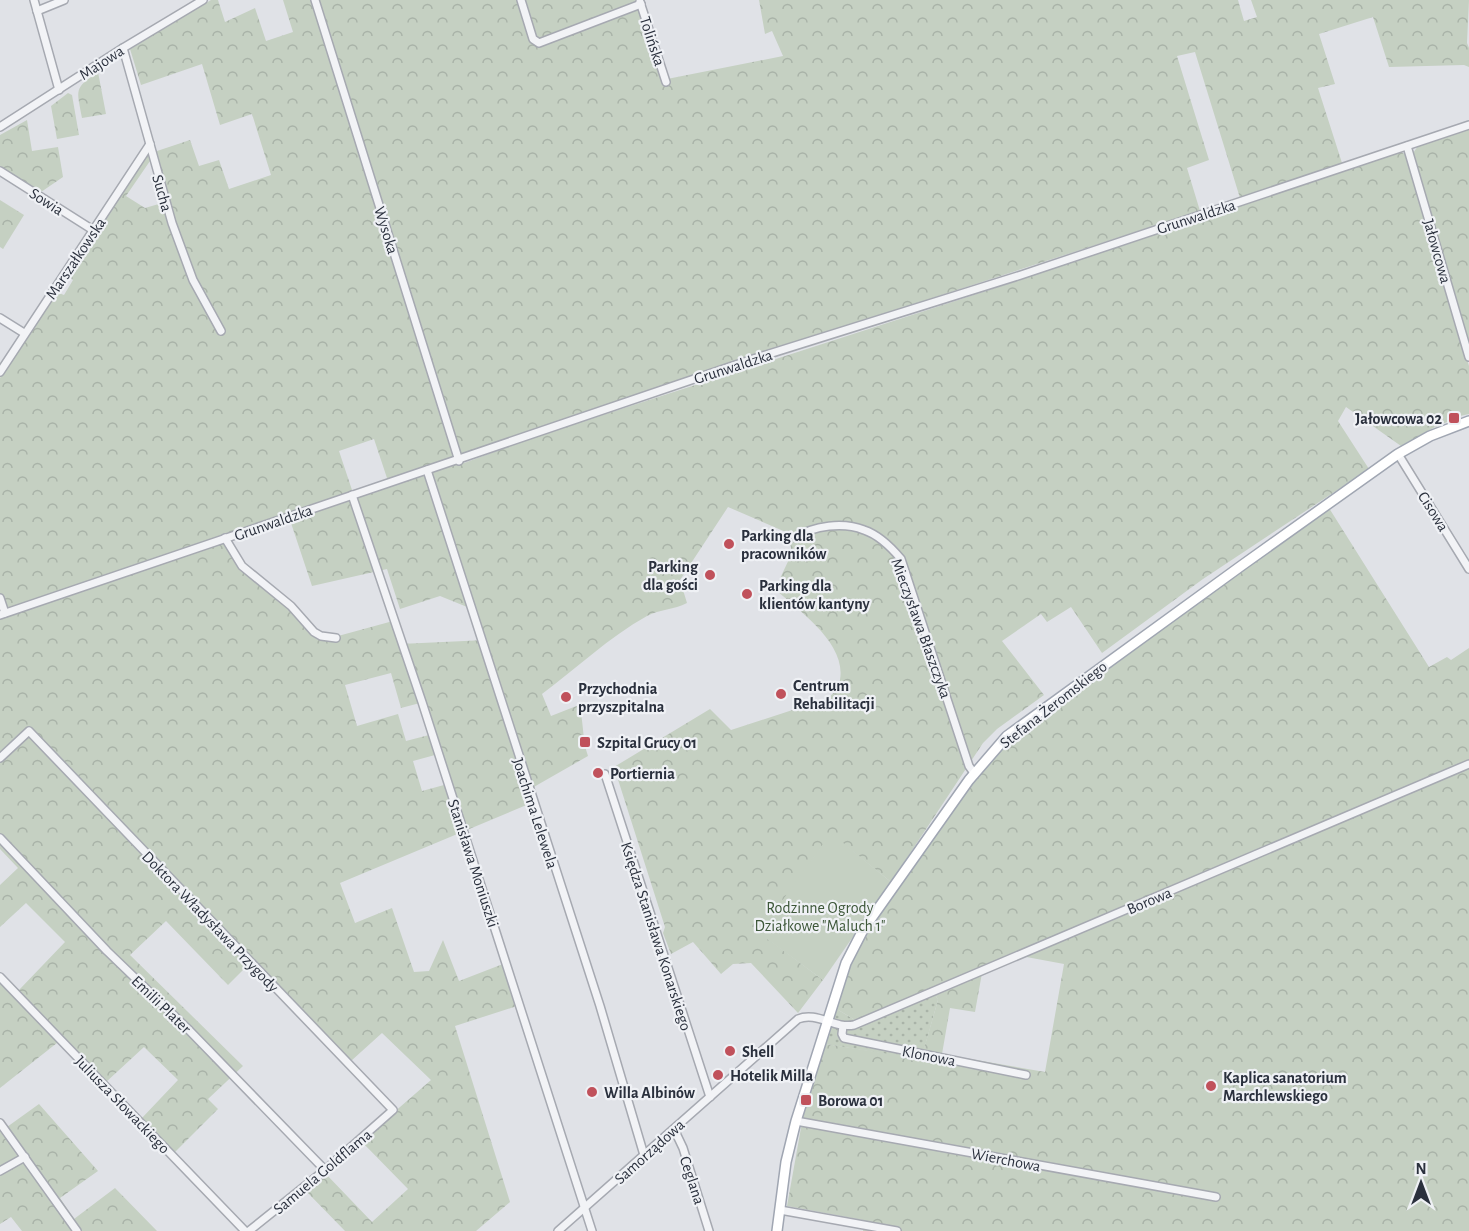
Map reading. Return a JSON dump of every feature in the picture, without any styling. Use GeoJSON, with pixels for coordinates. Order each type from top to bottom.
{"type":"FeatureCollection","features":[{"type":"Feature","properties":{"kind":"main road","name":"Stefana Żeromskiego"},"geometry":{"type":"LineString","coordinates":[[777,1231],[786,1162],[796,1121],[846,963],[863,930],[974,773],[1016,729],[1398,454],[1430,436],[1469,421]]}},
{"type":"Feature","properties":{"kind":"street"},"geometry":{"type":"LineString","coordinates":[[34,0],[59,90]]}},
{"type":"Feature","properties":{"kind":"street"},"geometry":{"type":"LineString","coordinates":[[37,11],[64,0]]}},
{"type":"Feature","properties":{"kind":"street","name":"Majowa"},"geometry":{"type":"LineString","coordinates":[[0,127],[203,0]]}},
{"type":"Feature","properties":{"kind":"street","name":"Wysoka"},"geometry":{"type":"LineString","coordinates":[[315,0],[459,461]]}},
{"type":"Feature","properties":{"kind":"street"},"geometry":{"type":"LineString","coordinates":[[521,0],[533,39],[539,43],[640,2]]}},
{"type":"Feature","properties":{"kind":"street","name":"Tolińska"},"geometry":{"type":"LineString","coordinates":[[640,2],[666,82]]}},
{"type":"Feature","properties":{"kind":"street","name":"Sucha"},"geometry":{"type":"LineString","coordinates":[[123,48],[172,224],[193,280],[221,331]]}},
{"type":"Feature","properties":{"kind":"street","name":"Grunwaldzka"},"geometry":{"type":"LineString","coordinates":[[2,614],[459,461],[753,359],[1022,275],[1469,125]]}},
{"type":"Feature","properties":{"kind":"street","name":"Marszałkowska"},"geometry":{"type":"LineString","coordinates":[[0,372],[150,144]]}},
{"type":"Feature","properties":{"kind":"street","name":"Jałowcowa"},"geometry":{"type":"LineString","coordinates":[[1407,146],[1469,357]]}},
{"type":"Feature","properties":{"kind":"street","name":"Sowia"},"geometry":{"type":"LineString","coordinates":[[0,171],[93,230]]}},
{"type":"Feature","properties":{"kind":"street"},"geometry":{"type":"LineString","coordinates":[[0,318],[24,333]]}},
{"type":"Feature","properties":{"kind":"street","name":"Cisowa"},"geometry":{"type":"LineString","coordinates":[[1398,454],[1469,568]]}},
{"type":"Feature","properties":{"kind":"street","name":"Joachima Lelewela"},"geometry":{"type":"LineString","coordinates":[[428,470],[600,1006],[644,1155]]}},
{"type":"Feature","properties":{"kind":"street","name":"Stanisława Moniuszki"},"geometry":{"type":"LineString","coordinates":[[352,495],[422,702],[592,1231]]}},
{"type":"Feature","properties":{"kind":"street","name":"Mieczysława Błaszczyka"},"geometry":{"type":"LineString","coordinates":[[796,538],[805,531],[821,527],[844,526],[864,529],[889,545],[901,559],[969,766],[974,773]]}},
{"type":"Feature","properties":{"kind":"street"},"geometry":{"type":"LineString","coordinates":[[225,538],[242,566],[291,606],[314,632],[321,636],[336,638]]}},
{"type":"Feature","properties":{"kind":"street"},"geometry":{"type":"LineString","coordinates":[[0,598],[2,614]]}},
{"type":"Feature","properties":{"kind":"street","name":"Doktora Władysława Przygody"},"geometry":{"type":"LineString","coordinates":[[0,758],[29,731],[393,1110]]}},
{"type":"Feature","properties":{"kind":"street","name":"Borowa"},"geometry":{"type":"LineString","coordinates":[[843,1026],[854,1025],[914,1000],[1469,764]]}},
{"type":"Feature","properties":{"kind":"street","name":"Księdza Stanisława Konarskiego"},"geometry":{"type":"LineString","coordinates":[[605,774],[710,1097]]}},
{"type":"Feature","properties":{"kind":"street","name":"Emilii Plater"},"geometry":{"type":"LineString","coordinates":[[0,838],[107,951],[187,1028],[325,1170]]}},
{"type":"Feature","properties":{"kind":"street","name":"Juliusza Słowackiego"},"geometry":{"type":"LineString","coordinates":[[0,977],[247,1231]]}},
{"type":"Feature","properties":{"kind":"street","name":"Samorządowa"},"geometry":{"type":"LineString","coordinates":[[558,1231],[794,1021],[812,1016],[827,1021]]}},
{"type":"Feature","properties":{"kind":"street"},"geometry":{"type":"LineString","coordinates":[[827,1021],[843,1026]]}},
{"type":"Feature","properties":{"kind":"street","name":"Klonowa"},"geometry":{"type":"LineString","coordinates":[[843,1026],[844,1038],[1026,1075]]}},
{"type":"Feature","properties":{"kind":"street","name":"Samuela Goldflama"},"geometry":{"type":"LineString","coordinates":[[247,1231],[325,1170],[393,1110]]}},
{"type":"Feature","properties":{"kind":"street","name":"Wierchowa"},"geometry":{"type":"LineString","coordinates":[[796,1121],[1216,1197]]}},
{"type":"Feature","properties":{"kind":"street"},"geometry":{"type":"LineString","coordinates":[[0,1123],[76,1231]]}},
{"type":"Feature","properties":{"kind":"street","name":"Ceglana"},"geometry":{"type":"LineString","coordinates":[[674,1129],[683,1148],[709,1231]]}},
{"type":"Feature","properties":{"kind":"street"},"geometry":{"type":"LineString","coordinates":[[0,1171],[25,1157]]}},
{"type":"Feature","properties":{"kind":"street"},"geometry":{"type":"LineString","coordinates":[[780,1210],[897,1231]]}},
{"type":"Feature","properties":{"kind":"green space"},"geometry":{"type":"Polygon","coordinates":[[[211,0],[218,0],[225,22],[255,8],[266,41],[293,32],[283,0],[635,0],[662,80],[783,56],[772,31],[765,34],[759,0],[1238,0],[1244,21],[1257,17],[1251,0],[1469,0],[1467,43],[1469,67],[1464,65],[1389,67],[1373,17],[1319,34],[1335,84],[1318,88],[1342,163],[1240,198],[1195,52],[1177,56],[1209,160],[1187,168],[1200,211],[754,356],[462,458],[464,463],[544,434],[1017,281],[1400,151],[1407,156],[1469,366],[1469,414],[1451,418],[1452,420],[1401,446],[1346,407],[1338,421],[1369,469],[1203,579],[1102,653],[1071,607],[1047,622],[1041,614],[1002,641],[1044,695],[997,729],[983,743],[891,882],[831,834],[760,933],[823,980],[798,1013],[751,963],[733,964],[721,974],[693,942],[671,954],[663,933],[665,927],[614,767],[710,709],[731,730],[829,698],[838,687],[841,672],[838,658],[831,644],[810,620],[775,589],[792,553],[788,533],[728,507],[680,580],[687,603],[652,614],[633,624],[542,694],[551,716],[579,705],[588,756],[532,788],[536,801],[340,883],[355,923],[392,908],[414,972],[429,971],[443,940],[459,981],[503,964],[517,1006],[455,1026],[510,1202],[476,1231],[345,1231],[305,1190],[325,1173],[372,1222],[408,1189],[361,1141],[431,1080],[382,1033],[351,1061],[252,961],[228,985],[166,921],[130,955],[243,1066],[208,1099],[218,1109],[174,1153],[141,1119],[178,1080],[144,1047],[105,1083],[62,1039],[0,1088],[0,972],[19,990],[65,942],[26,903],[0,927],[0,885],[18,868],[0,849],[0,378],[56,292],[64,295],[73,280],[67,276],[148,151],[150,161],[126,196],[145,208],[169,201],[154,152],[190,140],[199,166],[219,160],[229,189],[271,175],[252,114],[220,125],[202,64],[141,85],[130,49],[211,0]],[[374,439],[339,451],[353,493],[388,481],[374,439]],[[290,520],[229,540],[244,564],[316,630],[338,636],[393,621],[400,644],[486,640],[477,611],[440,596],[400,609],[387,569],[312,586],[290,520]],[[391,673],[345,685],[357,726],[398,714],[406,741],[429,735],[420,703],[401,708],[391,673]],[[435,755],[413,761],[422,791],[444,785],[435,755]]]}},
{"type":"Feature","properties":{"kind":"green space"},"geometry":{"type":"Polygon","coordinates":[[[98,72],[106,114],[82,118],[79,90],[84,82],[98,72]]]}},
{"type":"Feature","properties":{"kind":"green space"},"geometry":{"type":"Polygon","coordinates":[[[68,93],[72,95],[79,135],[57,139],[51,106],[68,93]]]}},
{"type":"Feature","properties":{"kind":"green space"},"geometry":{"type":"Polygon","coordinates":[[[27,120],[32,151],[58,147],[63,177],[41,192],[0,166],[0,135],[27,120]]]}},
{"type":"Feature","properties":{"kind":"green space"},"geometry":{"type":"Polygon","coordinates":[[[1469,129],[1469,347],[1413,153],[1418,146],[1469,129]]]}},
{"type":"Feature","properties":{"kind":"green space"},"geometry":{"type":"Polygon","coordinates":[[[0,200],[24,215],[3,249],[0,247],[0,200]]]}},
{"type":"Feature","properties":{"kind":"green space"},"geometry":{"type":"Polygon","coordinates":[[[1329,508],[1429,667],[1447,657],[1451,660],[1469,648],[1469,1231],[863,1231],[863,1220],[787,1206],[804,1111],[826,1044],[921,1059],[938,1000],[932,988],[855,1020],[835,1008],[855,955],[868,933],[970,783],[1006,741],[1329,508]],[[1021,956],[982,973],[975,1012],[950,1008],[942,1054],[1045,1072],[1064,964],[1021,956]]]}},
{"type":"Feature","properties":{"kind":"green space","name":"Rodzinne Ogrody Działkowe \"Maluch 1\""},"geometry":{"type":"Polygon","coordinates":[[[831,833],[891,882],[823,980],[759,933],[831,833]]]}},
{"type":"Feature","properties":{"kind":"green space"},"geometry":{"type":"Polygon","coordinates":[[[932,988],[938,1000],[921,1060],[826,1044],[835,1008],[855,1020],[932,988]]]}},
{"type":"Feature","properties":{"kind":"green space"},"geometry":{"type":"Polygon","coordinates":[[[39,1104],[98,1171],[60,1198],[74,1219],[115,1188],[157,1231],[22,1231],[11,1217],[0,1224],[0,1119],[7,1127],[39,1104]]]}},
{"type":"Feature","properties":{"kind":"place","name":"Jałowcowa 02"},"geometry":{"type":"Point","coordinates":[1454,418]}},
{"type":"Feature","properties":{"kind":"place","name":"Parking dla pracowników"},"geometry":{"type":"Point","coordinates":[729,544]}},
{"type":"Feature","properties":{"kind":"place","name":"Parking dla gości"},"geometry":{"type":"Point","coordinates":[710,575]}},
{"type":"Feature","properties":{"kind":"place","name":"Parking dla klientów kantyny"},"geometry":{"type":"Point","coordinates":[747,594]}},
{"type":"Feature","properties":{"kind":"place","name":"Centrum Rehabilitacji"},"geometry":{"type":"Point","coordinates":[781,694]}},
{"type":"Feature","properties":{"kind":"place","name":"Przychodnia przyszpitalna"},"geometry":{"type":"Point","coordinates":[566,697]}},
{"type":"Feature","properties":{"kind":"place","name":"Szpital Grucy 01"},"geometry":{"type":"Point","coordinates":[585,742]}},
{"type":"Feature","properties":{"kind":"place","name":"Portiernia"},"geometry":{"type":"Point","coordinates":[598,773]}},
{"type":"Feature","properties":{"kind":"place","name":"Shell"},"geometry":{"type":"Point","coordinates":[730,1051]}},
{"type":"Feature","properties":{"kind":"place","name":"Hotelik Milla"},"geometry":{"type":"Point","coordinates":[718,1075]}},
{"type":"Feature","properties":{"kind":"place","name":"Kaplica sanatorium Marchlewskiego"},"geometry":{"type":"Point","coordinates":[1211,1086]}},
{"type":"Feature","properties":{"kind":"place","name":"Willa Albinów"},"geometry":{"type":"Point","coordinates":[592,1092]}},
{"type":"Feature","properties":{"kind":"place","name":"Borowa 01"},"geometry":{"type":"Point","coordinates":[806,1100]}}]}
